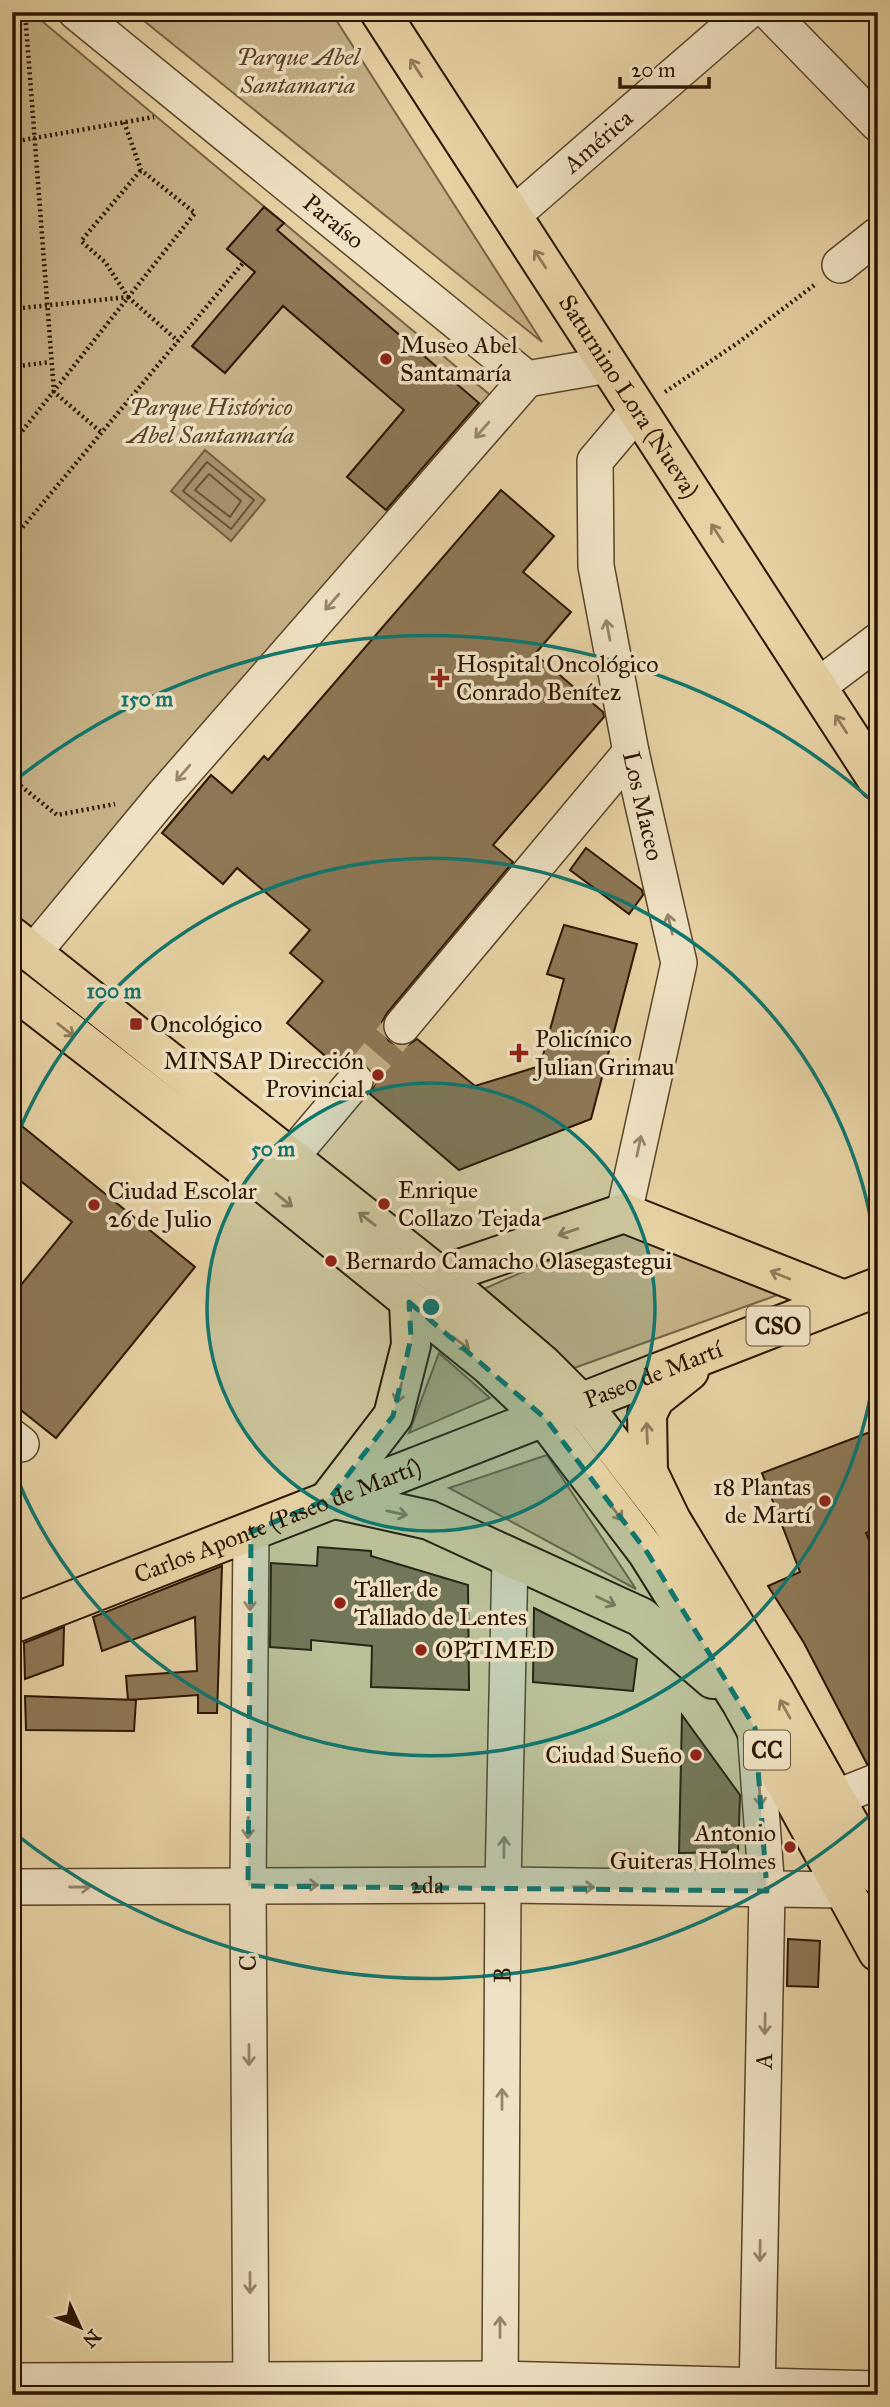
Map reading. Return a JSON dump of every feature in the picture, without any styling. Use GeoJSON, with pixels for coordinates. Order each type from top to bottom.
{"type":"FeatureCollection","features":[{"type":"Feature","properties":{"kind":"main road","name":"Saturnino Lora (Nueva)"},"geometry":{"type":"LineString","coordinates":[[380,12],[878,781]]}},
{"type":"Feature","properties":{"kind":"main road","name":"CC"},"geometry":{"type":"LineString","coordinates":[[23,945],[439,1276],[543,1365],[581,1404],[671,1520],[773,1688],[878,1875]]}},
{"type":"Feature","properties":{"kind":"main road","name":"CC"},"geometry":{"type":"LineString","coordinates":[[12,988],[265,1184],[489,1365],[545,1418],[647,1552],[748,1715],[841,1890],[878,1952]]}},
{"type":"Feature","properties":{"kind":"main road"},"geometry":{"type":"LineString","coordinates":[[439,1276],[624,1213],[861,1294]]}},
{"type":"Feature","properties":{"kind":"main road","name":"Paseo de Martí"},"geometry":{"type":"LineString","coordinates":[[545,1418],[861,1294]]}},
{"type":"Feature","properties":{"kind":"main road"},"geometry":{"type":"LineString","coordinates":[[410,1302],[411,1345],[393,1416],[330,1499],[429,1520],[641,1617],[748,1715]]}},
{"type":"Feature","properties":{"kind":"main road"},"geometry":{"type":"LineString","coordinates":[[671,1520],[648,1472],[647,1414],[655,1398],[712,1352]]}},
{"type":"Feature","properties":{"kind":"main road","name":"Carlos Aponte (Paseo de Martí)"},"geometry":{"type":"LineString","coordinates":[[12,1624],[545,1418]]}},
{"type":"Feature","properties":{"kind":"street","name":"Paraíso"},"geometry":{"type":"LineString","coordinates":[[76,12],[527,379]]}},
{"type":"Feature","properties":{"kind":"street","name":"América"},"geometry":{"type":"LineString","coordinates":[[512,216],[747,12]]}},
{"type":"Feature","properties":{"kind":"street"},"geometry":{"type":"LineString","coordinates":[[769,12],[878,124]]}},
{"type":"Feature","properties":{"kind":"street"},"geometry":{"type":"LineString","coordinates":[[840,265],[878,235]]}},
{"type":"Feature","properties":{"kind":"street"},"geometry":{"type":"LineString","coordinates":[[23,945],[164,795],[527,379],[608,365]]}},
{"type":"Feature","properties":{"kind":"street","name":"Los Maceo"},"geometry":{"type":"LineString","coordinates":[[624,1213],[679,963],[631,752],[596,566],[595,461],[638,410]]}},
{"type":"Feature","properties":{"kind":"street"},"geometry":{"type":"LineString","coordinates":[[817,687],[878,641]]}},
{"type":"Feature","properties":{"kind":"street"},"geometry":{"type":"LineString","coordinates":[[402,1026],[631,752]]}},
{"type":"Feature","properties":{"kind":"street"},"geometry":{"type":"LineString","coordinates":[[290,1158],[355,1081]]}},
{"type":"Feature","properties":{"kind":"street","name":"C"},"geometry":{"type":"LineString","coordinates":[[251,1532],[248,1886],[251,2388]]}},
{"type":"Feature","properties":{"kind":"street","name":"B"},"geometry":{"type":"LineString","coordinates":[[500,2387],[503,1885],[510,1556]]}},
{"type":"Feature","properties":{"kind":"street","name":"A"},"geometry":{"type":"LineString","coordinates":[[748,1715],[767,1891],[757,2390]]}},
{"type":"Feature","properties":{"kind":"street"},"geometry":{"type":"LineString","coordinates":[[835,1798],[878,1782]]}},
{"type":"Feature","properties":{"kind":"street","name":"2da"},"geometry":{"type":"LineString","coordinates":[[12,1887],[503,1885],[841,1890]]}},
{"type":"Feature","properties":{"kind":"street"},"geometry":{"type":"LineString","coordinates":[[12,2381],[251,2388],[878,2389]]}},
{"type":"Feature","properties":{"kind":"path"},"geometry":{"type":"LineString","coordinates":[[25,12],[54,391],[102,433]]}},
{"type":"Feature","properties":{"kind":"path"},"geometry":{"type":"LineString","coordinates":[[12,142],[196,109]]}},
{"type":"Feature","properties":{"kind":"path"},"geometry":{"type":"LineString","coordinates":[[12,444],[195,213],[141,170],[124,122]]}},
{"type":"Feature","properties":{"kind":"path"},"geometry":{"type":"LineString","coordinates":[[141,170],[81,241],[105,262],[128,297],[178,341]]}},
{"type":"Feature","properties":{"kind":"path"},"geometry":{"type":"LineString","coordinates":[[12,540],[243,263]]}},
{"type":"Feature","properties":{"kind":"path"},"geometry":{"type":"LineString","coordinates":[[638,410],[739,342],[840,265]]}},
{"type":"Feature","properties":{"kind":"path"},"geometry":{"type":"LineString","coordinates":[[12,309],[128,297]]}},
{"type":"Feature","properties":{"kind":"path"},"geometry":{"type":"LineString","coordinates":[[12,367],[50,362]]}},
{"type":"Feature","properties":{"kind":"path"},"geometry":{"type":"LineString","coordinates":[[12,779],[57,815],[164,795]]}},
{"type":"Feature","properties":{"kind":"highlighted area"},"geometry":{"type":"Polygon","coordinates":[[[409,1302],[545,1418],[647,1552],[755,1728],[767,1891],[248,1886],[251,1532],[330,1498],[393,1416],[411,1338],[409,1302]]]}},
{"type":"Feature","properties":{"kind":"green space","name":"Parque Histórico Abel Santamaría"},"geometry":{"type":"Polygon","coordinates":[[[12,12],[31,12],[490,395],[38,936],[12,914],[12,12]]]}},
{"type":"Feature","properties":{"kind":"green space","name":"Parque Abel Santamaria"},"geometry":{"type":"Polygon","coordinates":[[[133,12],[331,12],[542,342],[133,12]]]}},
{"type":"Feature","properties":{"kind":"green space"},"geometry":{"type":"Polygon","coordinates":[[[632,1224],[786,1292],[574,1368],[479,1291],[632,1224]]]}},
{"type":"Feature","properties":{"kind":"green space"},"geometry":{"type":"Polygon","coordinates":[[[439,1353],[490,1398],[409,1433],[439,1353]]]}},
{"type":"Feature","properties":{"kind":"green space"},"geometry":{"type":"Polygon","coordinates":[[[547,1455],[636,1589],[449,1488],[547,1455]]]}},
{"type":"Feature","properties":{"kind":"water"},"geometry":{"type":"Polygon","coordinates":[[[205,450],[265,500],[231,541],[171,491],[205,450]]]}},
{"type":"Feature","properties":{"kind":"building","name":"Museo Abel Santamaría"},"geometry":{"type":"Polygon","coordinates":[[[264,207],[284,223],[277,230],[479,403],[386,510],[347,477],[404,410],[283,306],[225,373],[192,346],[255,272],[227,249],[264,207]]]}},
{"type":"Feature","properties":{"kind":"building"},"geometry":{"type":"Polygon","coordinates":[[[501,490],[554,536],[523,572],[571,612],[535,654],[603,712],[604,717],[493,845],[513,862],[387,1013],[382,1022],[383,1032],[389,1041],[398,1046],[408,1045],[417,1039],[475,1086],[540,1066],[564,979],[547,974],[564,925],[637,944],[591,1119],[459,1170],[370,1094],[375,1084],[368,1066],[358,1061],[348,1062],[339,1068],[287,1023],[323,981],[290,953],[310,930],[237,868],[223,884],[162,833],[211,775],[232,793],[264,756],[268,760],[501,490]]]}},
{"type":"Feature","properties":{"kind":"building"},"geometry":{"type":"Polygon","coordinates":[[[586,848],[642,890],[643,895],[629,914],[570,870],[586,848]]]}},
{"type":"Feature","properties":{"kind":"building"},"geometry":{"type":"Polygon","coordinates":[[[12,1118],[195,1267],[56,1438],[12,1403],[12,1296],[72,1222],[12,1174],[12,1118]]]}},
{"type":"Feature","properties":{"kind":"building"},"geometry":{"type":"Polygon","coordinates":[[[878,1429],[878,1528],[866,1533],[878,1561],[878,1761],[867,1764],[804,1643],[768,1586],[800,1572],[762,1473],[878,1429]]]}},
{"type":"Feature","properties":{"kind":"building"},"geometry":{"type":"Polygon","coordinates":[[[318,1547],[371,1551],[371,1556],[468,1585],[469,1690],[371,1687],[372,1646],[311,1640],[311,1650],[270,1647],[271,1563],[317,1566],[318,1547]]]}},
{"type":"Feature","properties":{"kind":"building"},"geometry":{"type":"Polygon","coordinates":[[[222,1566],[217,1713],[198,1713],[198,1695],[128,1700],[126,1676],[197,1671],[195,1617],[102,1651],[93,1617],[222,1566]]]}},
{"type":"Feature","properties":{"kind":"building"},"geometry":{"type":"Polygon","coordinates":[[[534,1608],[637,1659],[633,1691],[533,1682],[534,1608]]]}},
{"type":"Feature","properties":{"kind":"building"},"geometry":{"type":"Polygon","coordinates":[[[64,1627],[63,1665],[25,1679],[24,1643],[64,1627]]]}},
{"type":"Feature","properties":{"kind":"building"},"geometry":{"type":"Polygon","coordinates":[[[25,1696],[136,1700],[134,1731],[26,1730],[25,1696]]]}},
{"type":"Feature","properties":{"kind":"building","name":"Ciudad Sueño"},"geometry":{"type":"Polygon","coordinates":[[[682,1715],[740,1795],[738,1852],[679,1853],[682,1715]]]}},
{"type":"Feature","properties":{"kind":"building"},"geometry":{"type":"Polygon","coordinates":[[[788,1939],[820,1941],[818,1987],[787,1986],[788,1939]]]}},
{"type":"Feature","properties":{"kind":"tunnel"},"geometry":{"type":"LineString","coordinates":[[355,1081],[402,1026]]}},
{"type":"Feature","properties":{"kind":"place","name":"Museo Abel Santamaría"},"geometry":{"type":"Point","coordinates":[386,359]}},
{"type":"Feature","properties":{"kind":"place","name":"Hospital Oncológico Conrado Benítez"},"geometry":{"type":"Point","coordinates":[440,678]}},
{"type":"Feature","properties":{"kind":"place","name":"Oncológico"},"geometry":{"type":"Point","coordinates":[136,1024]}},
{"type":"Feature","properties":{"kind":"place","name":"Policínico Julian Grimau"},"geometry":{"type":"Point","coordinates":[519,1053]}},
{"type":"Feature","properties":{"kind":"place","name":"MINSAP Dirección Provincial"},"geometry":{"type":"Point","coordinates":[378,1075]}},
{"type":"Feature","properties":{"kind":"place","name":"Enrique Collazo Tejada"},"geometry":{"type":"Point","coordinates":[384,1204]}},
{"type":"Feature","properties":{"kind":"place","name":"Ciudad Escolar 26 de Julio"},"geometry":{"type":"Point","coordinates":[94,1205]}},
{"type":"Feature","properties":{"kind":"place","name":"Bernardo Camacho Olasegastegui"},"geometry":{"type":"Point","coordinates":[331,1261]}},
{"type":"Feature","properties":{"kind":"place","name":"18 Plantas de Martí"},"geometry":{"type":"Point","coordinates":[825,1501]}},
{"type":"Feature","properties":{"kind":"place","name":"Taller de Tallado de Lentes"},"geometry":{"type":"Point","coordinates":[340,1603]}},
{"type":"Feature","properties":{"kind":"place","name":"OPTIMED"},"geometry":{"type":"Point","coordinates":[421,1650]}},
{"type":"Feature","properties":{"kind":"place","name":"Ciudad Sueño"},"geometry":{"type":"Point","coordinates":[696,1755]}},
{"type":"Feature","properties":{"kind":"place","name":"Antonio Guiteras Holmes"},"geometry":{"type":"Point","coordinates":[790,1847]}}]}
